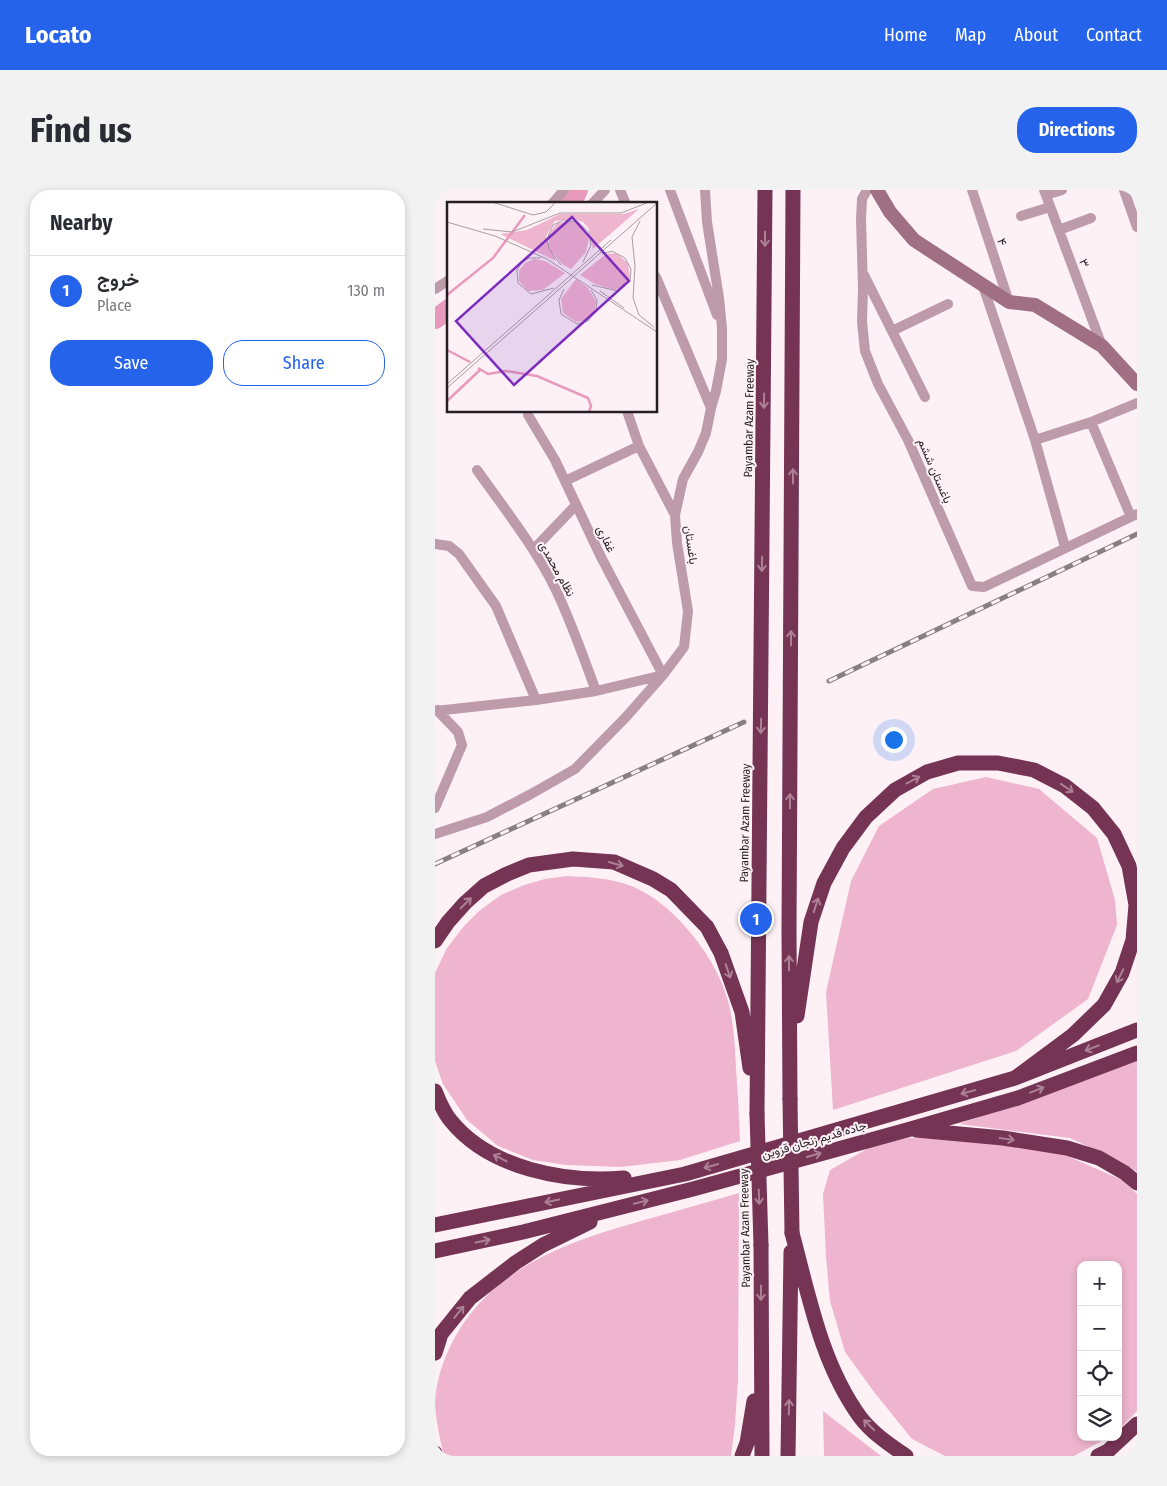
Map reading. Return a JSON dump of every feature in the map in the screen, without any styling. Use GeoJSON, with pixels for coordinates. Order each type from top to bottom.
{"type":"FeatureCollection","features":[{"type":"Feature","properties":{"kind":"highway","name":"Payambar Azam Freeway"},"geometry":{"type":"LineString","coordinates":[[762,1456],[761,1245],[757,1114],[765,190]]}},
{"type":"Feature","properties":{"kind":"highway"},"geometry":{"type":"LineString","coordinates":[[788,1456],[792,1233],[789,930],[793,190]]}},
{"type":"Feature","properties":{"kind":"highway"},"geometry":{"type":"LineString","coordinates":[[790,1074],[811,922],[824,882],[843,848],[865,817],[895,790],[927,772],[958,763],[998,763],[1034,770],[1065,786],[1093,808],[1113,834],[1129,866],[1136,906],[1133,940],[1122,973],[1104,1005],[1073,1036],[1015,1078]]}},
{"type":"Feature","properties":{"kind":"highway"},"geometry":{"type":"LineString","coordinates":[[435,941],[448,922],[484,886],[529,865],[573,859],[614,862],[653,879],[671,890],[707,927],[721,953],[742,1012],[757,1114]]}},
{"type":"Feature","properties":{"kind":"highway","name":"جاده قدیم زنجان قزوین"},"geometry":{"type":"LineString","coordinates":[[435,1225],[685,1174],[1015,1078],[1135,1030]]}},
{"type":"Feature","properties":{"kind":"highway","name":"جاده قدیم زنجان قزوین"},"geometry":{"type":"LineString","coordinates":[[435,1250],[523,1232],[702,1187],[907,1130],[1018,1098],[1137,1053]]}},
{"type":"Feature","properties":{"kind":"highway"},"geometry":{"type":"LineString","coordinates":[[435,1091],[450,1120],[464,1134],[482,1149],[519,1167],[557,1175],[605,1180],[685,1174]]}},
{"type":"Feature","properties":{"kind":"highway"},"geometry":{"type":"LineString","coordinates":[[907,1130],[1003,1138],[1067,1148],[1099,1158],[1125,1173],[1137,1183]]}},
{"type":"Feature","properties":{"kind":"highway"},"geometry":{"type":"LineString","coordinates":[[435,1353],[441,1334],[470,1298],[543,1244],[617,1208]]}},
{"type":"Feature","properties":{"kind":"highway"},"geometry":{"type":"LineString","coordinates":[[792,1233],[823,1347],[840,1385],[861,1418],[886,1443],[906,1456]]}},
{"type":"Feature","properties":{"kind":"highway"},"geometry":{"type":"LineString","coordinates":[[742,1456],[747,1443],[761,1363]]}},
{"type":"Feature","properties":{"kind":"highway"},"geometry":{"type":"LineString","coordinates":[[1098,1456],[1108,1451],[1137,1424]]}},
{"type":"Feature","properties":{"kind":"street"},"geometry":{"type":"LineString","coordinates":[[553,202],[564,190]]}},
{"type":"Feature","properties":{"kind":"street"},"geometry":{"type":"LineString","coordinates":[[594,202],[605,190]]}},
{"type":"Feature","properties":{"kind":"street"},"geometry":{"type":"LineString","coordinates":[[620,190],[624,202]]}},
{"type":"Feature","properties":{"kind":"street"},"geometry":{"type":"LineString","coordinates":[[670,190],[722,328]]}},
{"type":"Feature","properties":{"kind":"street","name":"باغستان"},"geometry":{"type":"LineString","coordinates":[[435,834],[487,816],[575,770],[626,717],[663,675],[684,647],[688,611],[677,543],[675,514],[683,479],[699,452],[706,433],[717,391],[722,359],[722,328],[715,267],[707,222],[705,190]]}},
{"type":"Feature","properties":{"kind":"street","name":"باغستان ششم"},"geometry":{"type":"LineString","coordinates":[[867,190],[861,199],[862,322],[865,351],[878,384],[908,440],[972,586],[984,587],[1134,515]]}},
{"type":"Feature","properties":{"kind":"street"},"geometry":{"type":"LineString","coordinates":[[877,190],[890,212],[914,240],[1009,302],[1035,305],[1101,346],[1137,384]]}},
{"type":"Feature","properties":{"kind":"street","name":"۴"},"geometry":{"type":"LineString","coordinates":[[972,190],[1009,302]]}},
{"type":"Feature","properties":{"kind":"street"},"geometry":{"type":"LineString","coordinates":[[1045,193],[1062,190]]}},
{"type":"Feature","properties":{"kind":"street"},"geometry":{"type":"LineString","coordinates":[[1125,190],[1137,227]]}},
{"type":"Feature","properties":{"kind":"street","name":"۳"},"geometry":{"type":"LineString","coordinates":[[1045,193],[1101,346]]}},
{"type":"Feature","properties":{"kind":"street"},"geometry":{"type":"LineString","coordinates":[[1021,216],[1050,207]]}},
{"type":"Feature","properties":{"kind":"street"},"geometry":{"type":"LineString","coordinates":[[1059,230],[1091,218]]}},
{"type":"Feature","properties":{"kind":"street"},"geometry":{"type":"LineString","coordinates":[[863,272],[925,397]]}},
{"type":"Feature","properties":{"kind":"street"},"geometry":{"type":"LineString","coordinates":[[657,279],[711,408]]}},
{"type":"Feature","properties":{"kind":"street"},"geometry":{"type":"LineString","coordinates":[[435,289],[447,281]]}},
{"type":"Feature","properties":{"kind":"street"},"geometry":{"type":"LineString","coordinates":[[983,286],[1035,440],[1065,547]]}},
{"type":"Feature","properties":{"kind":"street"},"geometry":{"type":"LineString","coordinates":[[892,331],[948,304]]}},
{"type":"Feature","properties":{"kind":"street"},"geometry":{"type":"LineString","coordinates":[[1035,440],[1091,422],[1137,403]]}},
{"type":"Feature","properties":{"kind":"street"},"geometry":{"type":"LineString","coordinates":[[627,412],[639,446],[675,514]]}},
{"type":"Feature","properties":{"kind":"street","name":"غفاری"},"geometry":{"type":"LineString","coordinates":[[528,415],[555,460],[601,557],[663,675]]}},
{"type":"Feature","properties":{"kind":"street"},"geometry":{"type":"LineString","coordinates":[[1091,422],[1134,515]]}},
{"type":"Feature","properties":{"kind":"street"},"geometry":{"type":"LineString","coordinates":[[565,481],[639,446]]}},
{"type":"Feature","properties":{"kind":"street","name":"نظام محمدی"},"geometry":{"type":"LineString","coordinates":[[477,470],[533,550],[555,588],[571,623],[596,691]]}},
{"type":"Feature","properties":{"kind":"street"},"geometry":{"type":"LineString","coordinates":[[533,550],[576,505]]}},
{"type":"Feature","properties":{"kind":"street"},"geometry":{"type":"LineString","coordinates":[[435,544],[449,546],[459,554],[496,606],[536,700]]}},
{"type":"Feature","properties":{"kind":"street"},"geometry":{"type":"LineString","coordinates":[[436,710],[536,700],[596,691],[663,675]]}},
{"type":"Feature","properties":{"kind":"street"},"geometry":{"type":"LineString","coordinates":[[435,808],[462,745],[458,732],[436,710]]}},
{"type":"Feature","properties":{"kind":"shaded area"},"geometry":{"type":"Polygon","coordinates":[[[986,777],[1039,789],[1097,838],[1115,900],[1117,925],[1088,999],[1016,1051],[833,1110],[826,992],[851,881],[879,826],[933,789],[986,777]]]}},
{"type":"Feature","properties":{"kind":"shaded area"},"geometry":{"type":"Polygon","coordinates":[[[567,876],[616,881],[647,894],[677,918],[704,950],[722,984],[732,1018],[740,1141],[680,1160],[621,1167],[566,1165],[533,1160],[498,1146],[467,1120],[443,1084],[435,1061],[435,973],[447,948],[464,926],[479,911],[501,895],[524,885],[545,879],[567,876]]]}},
{"type":"Feature","properties":{"kind":"shaded area"},"geometry":{"type":"Polygon","coordinates":[[[1137,1061],[1137,1172],[1070,1138],[959,1124],[1137,1061]]]}},
{"type":"Feature","properties":{"kind":"shaded area"},"geometry":{"type":"Polygon","coordinates":[[[933,1137],[987,1141],[1063,1154],[1122,1180],[1137,1194],[1137,1411],[1122,1427],[1122,1261],[1077,1261],[1077,1441],[1102,1441],[1074,1456],[945,1456],[912,1439],[845,1352],[830,1301],[826,1257],[823,1194],[830,1170],[872,1146],[908,1138],[933,1137]]]}},
{"type":"Feature","properties":{"kind":"shaded area"},"geometry":{"type":"Polygon","coordinates":[[[739,1193],[738,1379],[731,1456],[444,1456],[435,1404],[441,1370],[454,1339],[471,1313],[491,1292],[513,1274],[538,1259],[564,1247],[620,1227],[739,1193]]]}},
{"type":"Feature","properties":{"kind":"shaded area"},"geometry":{"type":"Polygon","coordinates":[[[823,1411],[881,1456],[824,1456],[823,1411]]]}},
{"type":"Feature","properties":{"kind":"waterway"},"geometry":{"type":"LineString","coordinates":[[572,202],[578,190]]}},
{"type":"Feature","properties":{"kind":"waterway"},"geometry":{"type":"LineString","coordinates":[[435,319],[447,310]]}},
{"type":"Feature","properties":{"kind":"railway"},"geometry":{"type":"LineString","coordinates":[[829,681],[1137,534]]}},
{"type":"Feature","properties":{"kind":"railway"},"geometry":{"type":"LineString","coordinates":[[435,864],[744,722]]}},
{"type":"Feature","properties":{"kind":"place","name":"خروج"},"geometry":{"type":"Point","coordinates":[756,919]}}]}
